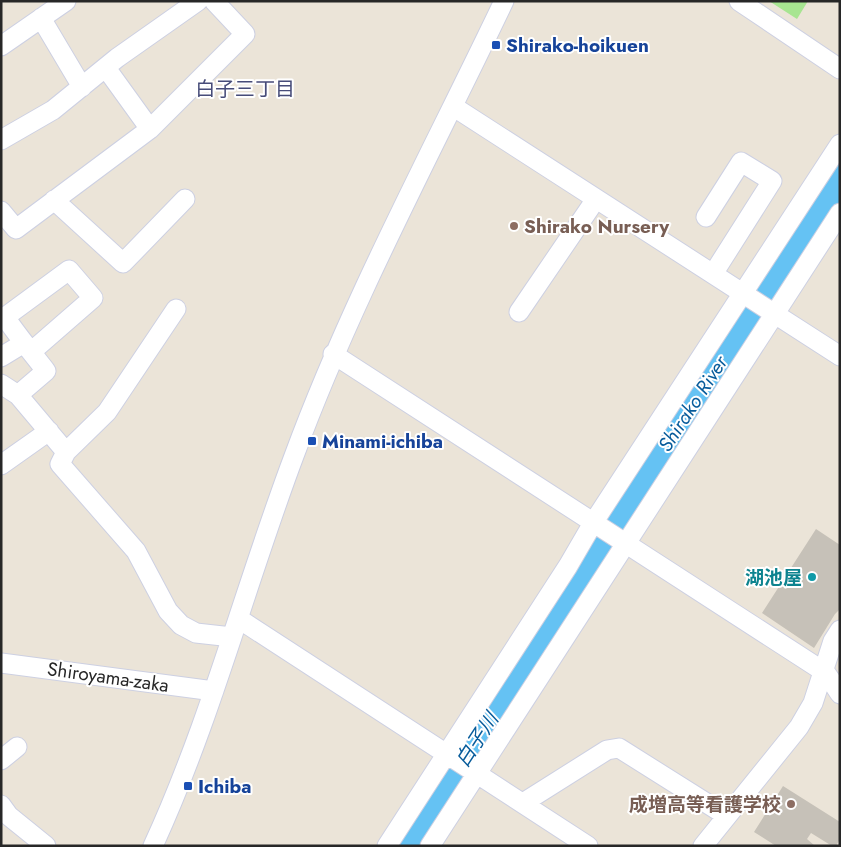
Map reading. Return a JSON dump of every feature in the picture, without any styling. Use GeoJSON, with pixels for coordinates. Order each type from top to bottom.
{"type":"FeatureCollection","features":[{"type":"Feature","properties":{"kind":"street"},"geometry":{"type":"LineString","coordinates":[[1,46],[66,1]]}},
{"type":"Feature","properties":{"kind":"street"},"geometry":{"type":"LineString","coordinates":[[2,139],[54,110],[106,68],[198,1]]}},
{"type":"Feature","properties":{"kind":"street"},"geometry":{"type":"LineString","coordinates":[[1,211],[16,229],[150,129],[245,34],[214,1]]}},
{"type":"Feature","properties":{"kind":"street"},"geometry":{"type":"LineString","coordinates":[[154,846],[181,782],[239,619],[293,457],[334,354],[504,1]]}},
{"type":"Feature","properties":{"kind":"street"},"geometry":{"type":"LineString","coordinates":[[739,1],[840,69]]}},
{"type":"Feature","properties":{"kind":"street"},"geometry":{"type":"LineString","coordinates":[[41,18],[82,87]]}},
{"type":"Feature","properties":{"kind":"street"},"geometry":{"type":"LineString","coordinates":[[106,68],[150,129]]}},
{"type":"Feature","properties":{"kind":"street"},"geometry":{"type":"LineString","coordinates":[[454,107],[840,356]]}},
{"type":"Feature","properties":{"kind":"street"},"geometry":{"type":"LineString","coordinates":[[387,846],[448,755],[840,144]]}},
{"type":"Feature","properties":{"kind":"street"},"geometry":{"type":"LineString","coordinates":[[706,217],[741,162],[772,181],[713,274]]}},
{"type":"Feature","properties":{"kind":"street"},"geometry":{"type":"LineString","coordinates":[[519,312],[596,198]]}},
{"type":"Feature","properties":{"kind":"street"},"geometry":{"type":"LineString","coordinates":[[54,200],[123,263],[185,199]]}},
{"type":"Feature","properties":{"kind":"street"},"geometry":{"type":"LineString","coordinates":[[430,846],[840,213]]}},
{"type":"Feature","properties":{"kind":"street"},"geometry":{"type":"LineString","coordinates":[[176,308],[107,412],[66,452],[60,464],[136,551],[168,611],[180,624],[196,633],[232,637]]}},
{"type":"Feature","properties":{"kind":"street"},"geometry":{"type":"LineString","coordinates":[[1,357],[27,348],[46,371],[18,395]]}},
{"type":"Feature","properties":{"kind":"street"},"geometry":{"type":"LineString","coordinates":[[334,354],[826,673],[840,694]]}},
{"type":"Feature","properties":{"kind":"street"},"geometry":{"type":"LineString","coordinates":[[1,384],[18,395],[66,452]]}},
{"type":"Feature","properties":{"kind":"street"},"geometry":{"type":"LineString","coordinates":[[1,465],[49,431]]}},
{"type":"Feature","properties":{"kind":"street"},"geometry":{"type":"LineString","coordinates":[[239,619],[588,846]]}},
{"type":"Feature","properties":{"kind":"street"},"geometry":{"type":"LineString","coordinates":[[703,846],[799,727],[813,702],[833,642],[840,630]]}},
{"type":"Feature","properties":{"kind":"street","name":"Shiroyama-zaka"},"geometry":{"type":"LineString","coordinates":[[1,663],[214,691]]}},
{"type":"Feature","properties":{"kind":"street"},"geometry":{"type":"LineString","coordinates":[[1,760],[17,748]]}},
{"type":"Feature","properties":{"kind":"street"},"geometry":{"type":"LineString","coordinates":[[523,803],[607,750],[619,748],[727,816]]}},
{"type":"Feature","properties":{"kind":"street"},"geometry":{"type":"LineString","coordinates":[[1,805],[9,816],[46,846]]}},
{"type":"Feature","properties":{"kind":"green space"},"geometry":{"type":"Polygon","coordinates":[[[769,1],[808,1],[797,19],[769,1]]]}},
{"type":"Feature","properties":{"kind":"water"},"geometry":{"type":"Polygon","coordinates":[[[840,153],[840,203],[423,846],[395,846],[840,153]]]}},
{"type":"Feature","properties":{"kind":"building","name":"湖池屋"},"geometry":{"type":"Polygon","coordinates":[[[816,529],[840,545],[840,609],[814,648],[762,613],[816,529]]]}},
{"type":"Feature","properties":{"kind":"building","name":"成増高等看護学校"},"geometry":{"type":"Polygon","coordinates":[[[783,786],[840,822],[840,839],[836,846],[832,846],[811,833],[807,839],[815,846],[776,846],[754,832],[783,786]]]}},
{"type":"Feature","properties":{"kind":"place","name":"Shirako-hoikuen"},"geometry":{"type":"Point","coordinates":[496,45]}},
{"type":"Feature","properties":{"kind":"place","name":"Shirako Nursery"},"geometry":{"type":"Point","coordinates":[514,226]}},
{"type":"Feature","properties":{"kind":"place","name":"Minami-ichiba"},"geometry":{"type":"Point","coordinates":[312,441]}},
{"type":"Feature","properties":{"kind":"place","name":"湖池屋"},"geometry":{"type":"Point","coordinates":[812,577]}},
{"type":"Feature","properties":{"kind":"place","name":"Ichiba"},"geometry":{"type":"Point","coordinates":[188,786]}},
{"type":"Feature","properties":{"kind":"place","name":"成増高等看護学校"},"geometry":{"type":"Point","coordinates":[791,804]}},
{"type":"Feature","properties":{"kind":"district","name":"白子三丁目"},"geometry":{"type":"Point","coordinates":[245,89]}},
{"type":"Feature","properties":{"kind":"water label","name":"Shirako River"},"geometry":{"type":"Point","coordinates":[693,404]}},
{"type":"Feature","properties":{"kind":"water label","name":"白子川"},"geometry":{"type":"Point","coordinates":[477,740]}}]}
